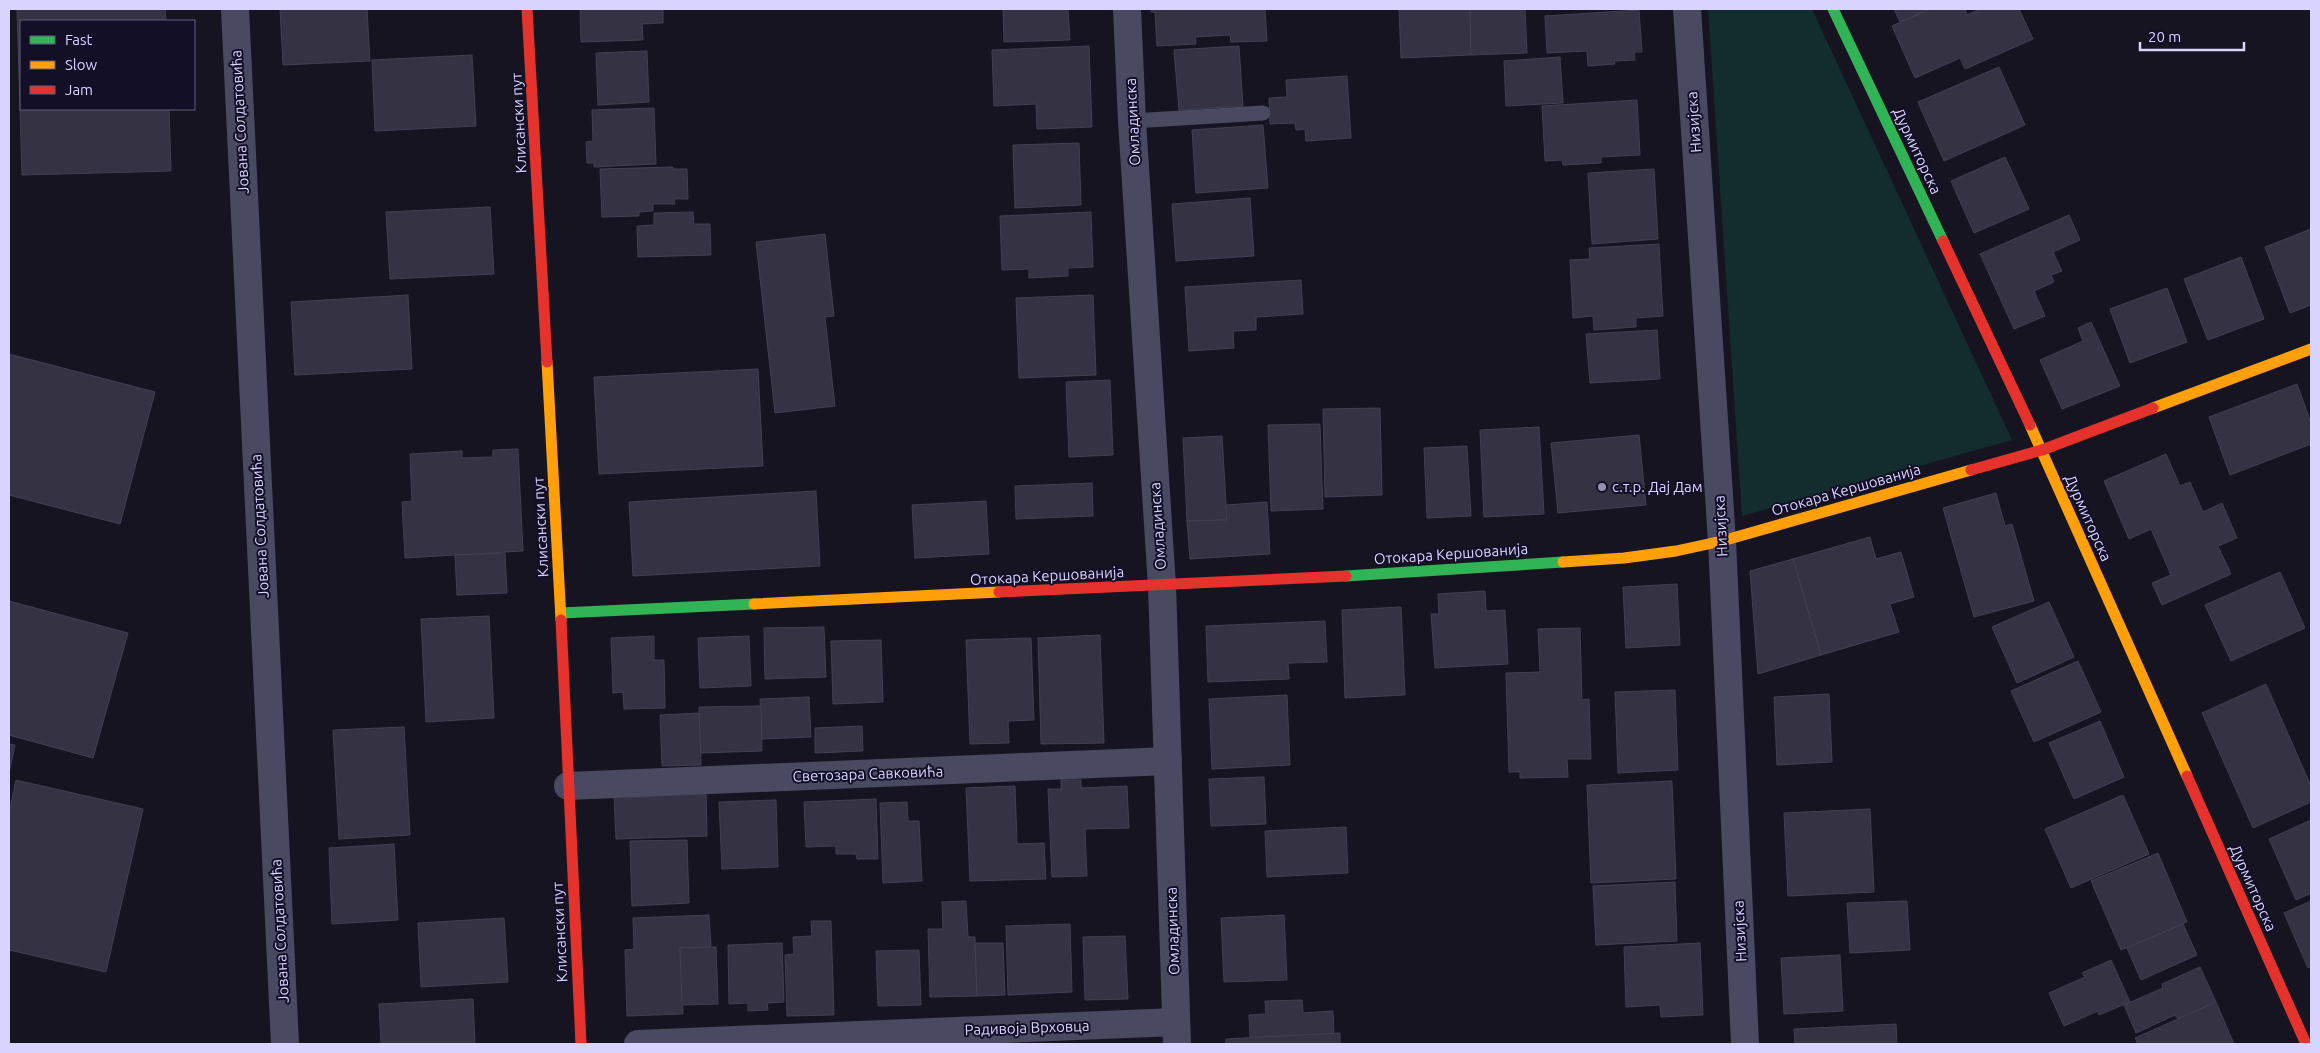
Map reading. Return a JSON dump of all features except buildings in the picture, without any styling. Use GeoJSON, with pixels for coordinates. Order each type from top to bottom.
{"type":"FeatureCollection","features":[{"type":"Feature","properties":{"kind":"street","name":"Јована Солдатовића"},"geometry":{"type":"LineString","coordinates":[[235,9],[285,1044]]}},
{"type":"Feature","properties":{"kind":"street","name":"Клисански пут"},"geometry":{"type":"LineString","coordinates":[[528,9],[561,613],[581,1044]]}},
{"type":"Feature","properties":{"kind":"street","name":"Омладинска"},"geometry":{"type":"LineString","coordinates":[[1127,9],[1132,121],[1162,586],[1176,1033]]}},
{"type":"Feature","properties":{"kind":"street","name":"Низијска"},"geometry":{"type":"LineString","coordinates":[[1687,9],[1722,541],[1745,1044]]}},
{"type":"Feature","properties":{"kind":"street","name":"Дурмиторска"},"geometry":{"type":"LineString","coordinates":[[1833,9],[2042,450],[2306,1044]]}},
{"type":"Feature","properties":{"kind":"street","name":"Отокара Кершованија"},"geometry":{"type":"LineString","coordinates":[[561,613],[1162,586],[1624,558],[1676,551],[1722,541],[2042,450],[2311,349]]}},
{"type":"Feature","properties":{"kind":"street","name":"Светозара Савковића"},"geometry":{"type":"LineString","coordinates":[[568,786],[1168,761]]}},
{"type":"Feature","properties":{"kind":"street","name":"Радивоја Врховца"},"geometry":{"type":"LineString","coordinates":[[638,1044],[1176,1033]]}},
{"type":"Feature","properties":{"kind":"lane"},"geometry":{"type":"LineString","coordinates":[[1132,121],[1263,113]]}},
{"type":"Feature","properties":{"kind":"green space"},"geometry":{"type":"Polygon","coordinates":[[[1708,9],[1812,9],[2012,440],[1742,516],[1708,9]]]}},
{"type":"Feature","properties":{"kind":"traffic: fast"},"geometry":{"type":"LineString","coordinates":[[1833,9],[1943,241]]}},
{"type":"Feature","properties":{"kind":"traffic: fast"},"geometry":{"type":"LineString","coordinates":[[1346,576],[1563,562]]}},
{"type":"Feature","properties":{"kind":"traffic: fast"},"geometry":{"type":"LineString","coordinates":[[561,613],[754,604]]}},
{"type":"Feature","properties":{"kind":"traffic: slow"},"geometry":{"type":"LineString","coordinates":[[2153,408],[2311,349]]}},
{"type":"Feature","properties":{"kind":"traffic: slow"},"geometry":{"type":"LineString","coordinates":[[547,362],[561,620]]}},
{"type":"Feature","properties":{"kind":"traffic: slow"},"geometry":{"type":"LineString","coordinates":[[2030,425],[2187,776]]}},
{"type":"Feature","properties":{"kind":"traffic: slow"},"geometry":{"type":"LineString","coordinates":[[1563,562],[1624,558],[1676,551],[1722,541],[1971,470]]}},
{"type":"Feature","properties":{"kind":"traffic: slow"},"geometry":{"type":"LineString","coordinates":[[754,604],[999,592]]}},
{"type":"Feature","properties":{"kind":"traffic: jam"},"geometry":{"type":"LineString","coordinates":[[527,9],[547,362]]}},
{"type":"Feature","properties":{"kind":"traffic: jam"},"geometry":{"type":"LineString","coordinates":[[1943,241],[2030,425]]}},
{"type":"Feature","properties":{"kind":"traffic: jam"},"geometry":{"type":"LineString","coordinates":[[1971,470],[2042,450],[2153,408]]}},
{"type":"Feature","properties":{"kind":"traffic: jam"},"geometry":{"type":"LineString","coordinates":[[999,592],[1346,576]]}},
{"type":"Feature","properties":{"kind":"traffic: jam"},"geometry":{"type":"LineString","coordinates":[[561,620],[581,1044]]}},
{"type":"Feature","properties":{"kind":"traffic: jam"},"geometry":{"type":"LineString","coordinates":[[2187,776],[2306,1044]]}},
{"type":"Feature","properties":{"kind":"place","name":"с.т.р. Дај Дам"},"geometry":{"type":"Point","coordinates":[1602,487]}}]}
